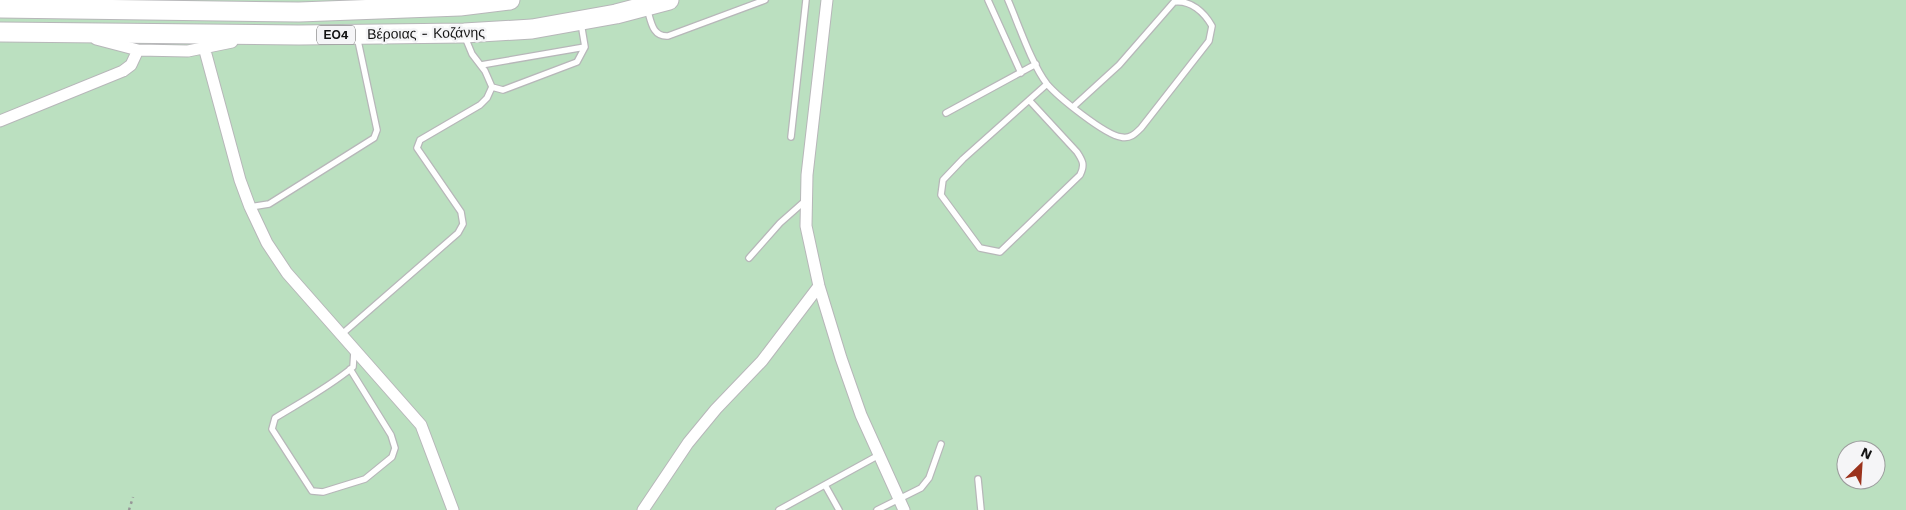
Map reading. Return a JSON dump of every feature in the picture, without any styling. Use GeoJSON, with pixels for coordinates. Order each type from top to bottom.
{"type":"FeatureCollection","features":[{"type":"Feature","properties":{"kind":"main road","name":"Βέροιας - Κοζάνης"},"geometry":{"type":"LineString","coordinates":[[0,8],[372,10],[460,6],[510,0]]}},
{"type":"Feature","properties":{"kind":"main road","name":"Βέροιας - Κοζάνης"},"geometry":{"type":"LineString","coordinates":[[0,32],[299,35],[464,33],[532,29],[580,21],[669,0]]}},
{"type":"Feature","properties":{"kind":"street"},"geometry":{"type":"LineString","coordinates":[[827,0],[806,200],[806,226],[819,286],[841,358],[879,455],[904,510]]}},
{"type":"Feature","properties":{"kind":"street"},"geometry":{"type":"LineString","coordinates":[[34,31],[91,38],[138,50],[188,51],[222,43],[299,35]]}},
{"type":"Feature","properties":{"kind":"street"},"geometry":{"type":"LineString","coordinates":[[204,48],[250,207],[267,244],[287,273],[421,426],[453,510]]}},
{"type":"Feature","properties":{"kind":"street"},"geometry":{"type":"LineString","coordinates":[[0,120],[123,71],[131,65],[138,50]]}},
{"type":"Feature","properties":{"kind":"street"},"geometry":{"type":"LineString","coordinates":[[643,510],[688,443],[716,409],[762,362],[819,286]]}},
{"type":"Feature","properties":{"kind":"lane"},"geometry":{"type":"LineString","coordinates":[[646,6],[656,33],[660,36],[668,36],[765,0]]}},
{"type":"Feature","properties":{"kind":"lane"},"geometry":{"type":"LineString","coordinates":[[791,138],[806,0]]}},
{"type":"Feature","properties":{"kind":"lane"},"geometry":{"type":"LineString","coordinates":[[988,0],[1021,73]]}},
{"type":"Feature","properties":{"kind":"lane"},"geometry":{"type":"LineString","coordinates":[[1008,0],[1036,64],[1047,84],[1073,107],[1115,136],[1122,138],[1134,136],[1209,41],[1212,26],[1206,16],[1188,3],[1174,2],[1119,65],[1073,107]]}},
{"type":"Feature","properties":{"kind":"lane"},"geometry":{"type":"LineString","coordinates":[[464,33],[472,54],[481,65],[492,87],[497,90],[510,88],[571,66],[583,55],[585,47],[580,21]]}},
{"type":"Feature","properties":{"kind":"lane"},"geometry":{"type":"LineString","coordinates":[[250,207],[269,204],[374,138],[377,130],[356,35]]}},
{"type":"Feature","properties":{"kind":"lane"},"geometry":{"type":"LineString","coordinates":[[481,65],[585,47]]}},
{"type":"Feature","properties":{"kind":"lane"},"geometry":{"type":"LineString","coordinates":[[946,113],[1036,64]]}},
{"type":"Feature","properties":{"kind":"lane"},"geometry":{"type":"LineString","coordinates":[[1029,100],[1077,152],[1083,160],[1084,168],[1080,175],[1000,252],[985,250],[980,248],[941,195],[940,188],[943,180],[963,159],[1029,100],[1047,84]]}},
{"type":"Feature","properties":{"kind":"lane"},"geometry":{"type":"LineString","coordinates":[[342,334],[458,233],[463,224],[461,212],[417,148],[420,140],[480,105],[487,98],[492,87]]}},
{"type":"Feature","properties":{"kind":"lane"},"geometry":{"type":"LineString","coordinates":[[749,258],[780,223],[806,200]]}},
{"type":"Feature","properties":{"kind":"lane"},"geometry":{"type":"LineString","coordinates":[[350,369],[391,435],[395,448],[392,458],[365,479],[323,492],[312,491],[272,429],[272,423],[275,418],[340,379],[350,369],[353,367],[355,355],[352,345]]}},
{"type":"Feature","properties":{"kind":"lane"},"geometry":{"type":"LineString","coordinates":[[877,510],[921,488],[929,478],[940,444]]}},
{"type":"Feature","properties":{"kind":"lane"},"geometry":{"type":"LineString","coordinates":[[779,510],[879,455]]}},
{"type":"Feature","properties":{"kind":"lane"},"geometry":{"type":"LineString","coordinates":[[978,479],[981,510]]}},
{"type":"Feature","properties":{"kind":"lane"},"geometry":{"type":"LineString","coordinates":[[825,485],[839,510]]}},
{"type":"Feature","properties":{"kind":"path"},"geometry":{"type":"LineString","coordinates":[[129,510],[133,497]]}},
{"type":"Feature","properties":{"kind":"green space"},"geometry":{"type":"Polygon","coordinates":[[[0,0],[1906,0],[1906,510],[0,510],[0,0]]]}}]}
